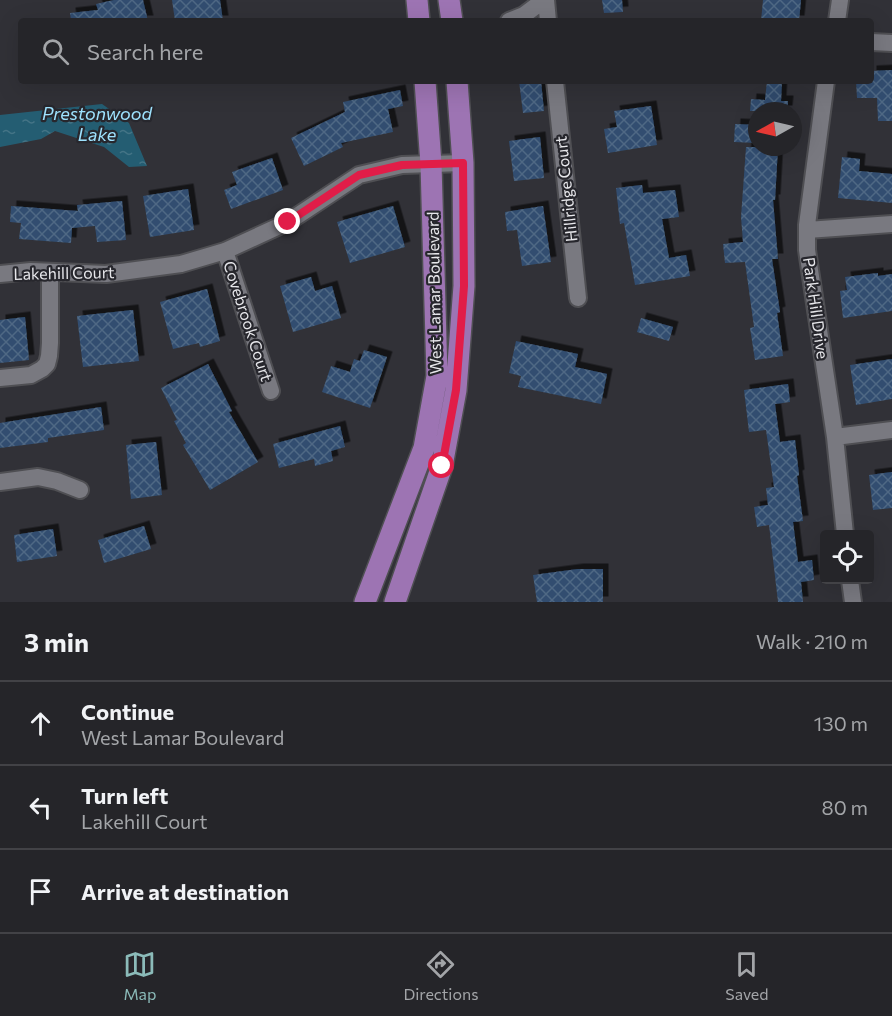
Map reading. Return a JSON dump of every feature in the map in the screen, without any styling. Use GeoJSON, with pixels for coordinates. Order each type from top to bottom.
{"type":"FeatureCollection","features":[{"type":"Feature","properties":{"kind":"main road"},"geometry":{"type":"LineString","coordinates":[[417,0],[419,18]]}},
{"type":"Feature","properties":{"kind":"main road"},"geometry":{"type":"LineString","coordinates":[[449,0],[452,18]]}},
{"type":"Feature","properties":{"kind":"main road","name":"West Lamar Boulevard"},"geometry":{"type":"LineString","coordinates":[[364,602],[424,448],[437,376],[432,164],[425,84]]}},
{"type":"Feature","properties":{"kind":"main road","name":"West Lamar Boulevard"},"geometry":{"type":"LineString","coordinates":[[395,602],[442,466],[456,390],[464,286],[463,163],[458,84]]}},
{"type":"Feature","properties":{"kind":"street"},"geometry":{"type":"LineString","coordinates":[[516,18],[545,0],[548,18]]}},
{"type":"Feature","properties":{"kind":"street"},"geometry":{"type":"LineString","coordinates":[[837,18],[840,0]]}},
{"type":"Feature","properties":{"kind":"street"},"geometry":{"type":"LineString","coordinates":[[874,42],[892,43]]}},
{"type":"Feature","properties":{"kind":"street","name":"Hillridge Court"},"geometry":{"type":"LineString","coordinates":[[555,84],[578,298]]}},
{"type":"Feature","properties":{"kind":"street","name":"Park Hill Drive"},"geometry":{"type":"LineString","coordinates":[[826,84],[809,202],[807,250],[834,437],[845,530]]}},
{"type":"Feature","properties":{"kind":"street","name":"Lakehill Court"},"geometry":{"type":"LineString","coordinates":[[0,274],[31,271],[105,274],[181,264],[225,251],[288,222],[359,175],[402,165],[463,163]]}},
{"type":"Feature","properties":{"kind":"street"},"geometry":{"type":"LineString","coordinates":[[807,230],[892,224]]}},
{"type":"Feature","properties":{"kind":"street","name":"Covebrook Court"},"geometry":{"type":"LineString","coordinates":[[225,251],[271,391]]}},
{"type":"Feature","properties":{"kind":"street"},"geometry":{"type":"LineString","coordinates":[[0,378],[31,375],[47,364],[50,343],[50,272]]}},
{"type":"Feature","properties":{"kind":"street"},"geometry":{"type":"LineString","coordinates":[[834,437],[892,430]]}},
{"type":"Feature","properties":{"kind":"street"},"geometry":{"type":"LineString","coordinates":[[0,482],[38,477],[80,490]]}},
{"type":"Feature","properties":{"kind":"street"},"geometry":{"type":"LineString","coordinates":[[851,584],[853,602]]}},
{"type":"Feature","properties":{"kind":"water","name":"Prestonwood Lake"},"geometry":{"type":"Polygon","coordinates":[[[102,104],[129,123],[147,166],[129,167],[104,147],[55,131],[41,139],[0,147],[0,115],[102,104]]]}},
{"type":"Feature","properties":{"kind":"building"},"geometry":{"type":"Polygon","coordinates":[[[114,0],[143,0],[147,18],[71,18],[70,13],[98,10],[96,4],[114,0]]]}},
{"type":"Feature","properties":{"kind":"building"},"geometry":{"type":"Polygon","coordinates":[[[172,0],[220,0],[223,18],[175,18],[172,0]]]}},
{"type":"Feature","properties":{"kind":"building"},"geometry":{"type":"Polygon","coordinates":[[[602,0],[622,0],[623,12],[604,13],[602,0]]]}},
{"type":"Feature","properties":{"kind":"building"},"geometry":{"type":"Polygon","coordinates":[[[763,0],[801,0],[799,18],[761,18],[763,0]]]}},
{"type":"Feature","properties":{"kind":"building"},"geometry":{"type":"Polygon","coordinates":[[[892,70],[892,121],[878,121],[877,98],[857,98],[856,84],[874,84],[874,71],[892,70]]]}},
{"type":"Feature","properties":{"kind":"building"},"geometry":{"type":"Polygon","coordinates":[[[519,84],[541,84],[544,111],[523,113],[519,84]]]}},
{"type":"Feature","properties":{"kind":"building"},"geometry":{"type":"Polygon","coordinates":[[[767,84],[782,84],[781,101],[788,101],[751,102],[751,99],[765,100],[767,84]]]}},
{"type":"Feature","properties":{"kind":"building"},"geometry":{"type":"Polygon","coordinates":[[[400,90],[403,106],[388,109],[393,132],[341,143],[343,147],[304,166],[291,138],[345,112],[343,102],[400,90]]]}},
{"type":"Feature","properties":{"kind":"building"},"geometry":{"type":"Polygon","coordinates":[[[651,106],[657,145],[608,153],[604,129],[617,127],[614,111],[651,106]]]}},
{"type":"Feature","properties":{"kind":"building"},"geometry":{"type":"Polygon","coordinates":[[[735,124],[748,125],[748,143],[734,142],[735,124]]]}},
{"type":"Feature","properties":{"kind":"building"},"geometry":{"type":"Polygon","coordinates":[[[540,137],[544,178],[514,181],[509,141],[540,137]]]}},
{"type":"Feature","properties":{"kind":"building"},"geometry":{"type":"Polygon","coordinates":[[[746,147],[748,147],[748,156],[777,156],[775,200],[773,200],[778,259],[772,259],[780,312],[777,313],[783,356],[755,360],[750,328],[754,327],[745,262],[725,263],[723,244],[743,242],[741,217],[746,147]]]}},
{"type":"Feature","properties":{"kind":"building"},"geometry":{"type":"Polygon","coordinates":[[[842,157],[860,159],[859,171],[892,174],[892,203],[838,198],[842,157]]]}},
{"type":"Feature","properties":{"kind":"building"},"geometry":{"type":"Polygon","coordinates":[[[272,158],[283,190],[231,209],[224,190],[237,185],[232,172],[272,158]]]}},
{"type":"Feature","properties":{"kind":"building"},"geometry":{"type":"Polygon","coordinates":[[[642,185],[643,193],[675,190],[679,217],[662,219],[669,258],[686,255],[690,276],[635,285],[624,223],[620,224],[616,188],[642,185]]]}},
{"type":"Feature","properties":{"kind":"building"},"geometry":{"type":"Polygon","coordinates":[[[188,189],[194,230],[150,237],[143,196],[188,189]]]}},
{"type":"Feature","properties":{"kind":"building"},"geometry":{"type":"Polygon","coordinates":[[[122,201],[126,240],[97,242],[95,226],[72,228],[71,243],[19,239],[21,223],[10,222],[11,206],[78,211],[77,205],[122,201]]]}},
{"type":"Feature","properties":{"kind":"building"},"geometry":{"type":"Polygon","coordinates":[[[393,206],[405,247],[350,263],[337,222],[393,206]]]}},
{"type":"Feature","properties":{"kind":"building"},"geometry":{"type":"Polygon","coordinates":[[[543,206],[551,262],[522,266],[517,230],[507,231],[505,212],[543,206]]]}},
{"type":"Feature","properties":{"kind":"building"},"geometry":{"type":"Polygon","coordinates":[[[878,273],[878,276],[892,274],[892,311],[843,318],[840,291],[847,290],[845,277],[878,273]]]}},
{"type":"Feature","properties":{"kind":"building"},"geometry":{"type":"Polygon","coordinates":[[[311,277],[315,291],[332,286],[341,318],[293,332],[280,286],[311,277]]]}},
{"type":"Feature","properties":{"kind":"building"},"geometry":{"type":"Polygon","coordinates":[[[207,289],[220,341],[200,347],[199,343],[173,349],[160,302],[207,289]]]}},
{"type":"Feature","properties":{"kind":"building"},"geometry":{"type":"Polygon","coordinates":[[[133,310],[139,361],[83,367],[77,316],[133,310]]]}},
{"type":"Feature","properties":{"kind":"building"},"geometry":{"type":"Polygon","coordinates":[[[25,317],[29,360],[0,363],[0,320],[25,317]]]}},
{"type":"Feature","properties":{"kind":"building"},"geometry":{"type":"Polygon","coordinates":[[[641,318],[673,327],[669,341],[637,332],[641,318]]]}},
{"type":"Feature","properties":{"kind":"building"},"geometry":{"type":"Polygon","coordinates":[[[516,341],[578,354],[575,367],[607,374],[601,404],[518,387],[521,376],[509,373],[516,341]]]}},
{"type":"Feature","properties":{"kind":"building"},"geometry":{"type":"Polygon","coordinates":[[[364,350],[387,357],[370,408],[322,392],[331,366],[350,372],[354,359],[360,361],[364,350]]]}},
{"type":"Feature","properties":{"kind":"building"},"geometry":{"type":"Polygon","coordinates":[[[892,359],[892,399],[856,405],[850,365],[892,359]]]}},
{"type":"Feature","properties":{"kind":"building"},"geometry":{"type":"Polygon","coordinates":[[[208,364],[232,411],[229,412],[258,462],[210,490],[183,445],[186,443],[174,421],[177,420],[161,388],[208,364]]]}},
{"type":"Feature","properties":{"kind":"building"},"geometry":{"type":"Polygon","coordinates":[[[788,384],[790,402],[775,404],[780,442],[795,440],[803,521],[793,522],[798,562],[812,560],[814,580],[801,582],[803,602],[778,602],[769,525],[757,527],[754,507],[768,505],[766,488],[774,487],[766,430],[749,432],[744,390],[788,384]]]}},
{"type":"Feature","properties":{"kind":"building"},"geometry":{"type":"Polygon","coordinates":[[[101,407],[104,430],[48,438],[48,442],[0,448],[0,423],[101,407]]]}},
{"type":"Feature","properties":{"kind":"building"},"geometry":{"type":"Polygon","coordinates":[[[340,426],[345,447],[331,451],[333,461],[315,466],[314,459],[279,468],[273,444],[340,426]]]}},
{"type":"Feature","properties":{"kind":"building"},"geometry":{"type":"Polygon","coordinates":[[[156,442],[162,495],[131,499],[126,445],[156,442]]]}},
{"type":"Feature","properties":{"kind":"building"},"geometry":{"type":"Polygon","coordinates":[[[892,472],[892,508],[873,510],[869,475],[892,472]]]}},
{"type":"Feature","properties":{"kind":"building"},"geometry":{"type":"Polygon","coordinates":[[[144,526],[151,549],[104,563],[98,540],[144,526]]]}},
{"type":"Feature","properties":{"kind":"building"},"geometry":{"type":"Polygon","coordinates":[[[53,529],[57,556],[17,562],[14,535],[53,529]]]}},
{"type":"Feature","properties":{"kind":"building"},"geometry":{"type":"Polygon","coordinates":[[[578,569],[603,569],[603,602],[537,602],[533,575],[578,569]]]}},
{"type":"Feature","properties":{"kind":"route"},"geometry":{"type":"LineString","coordinates":[[288,222],[359,175],[402,165],[463,163],[464,286],[456,390],[442,466]]}}]}
